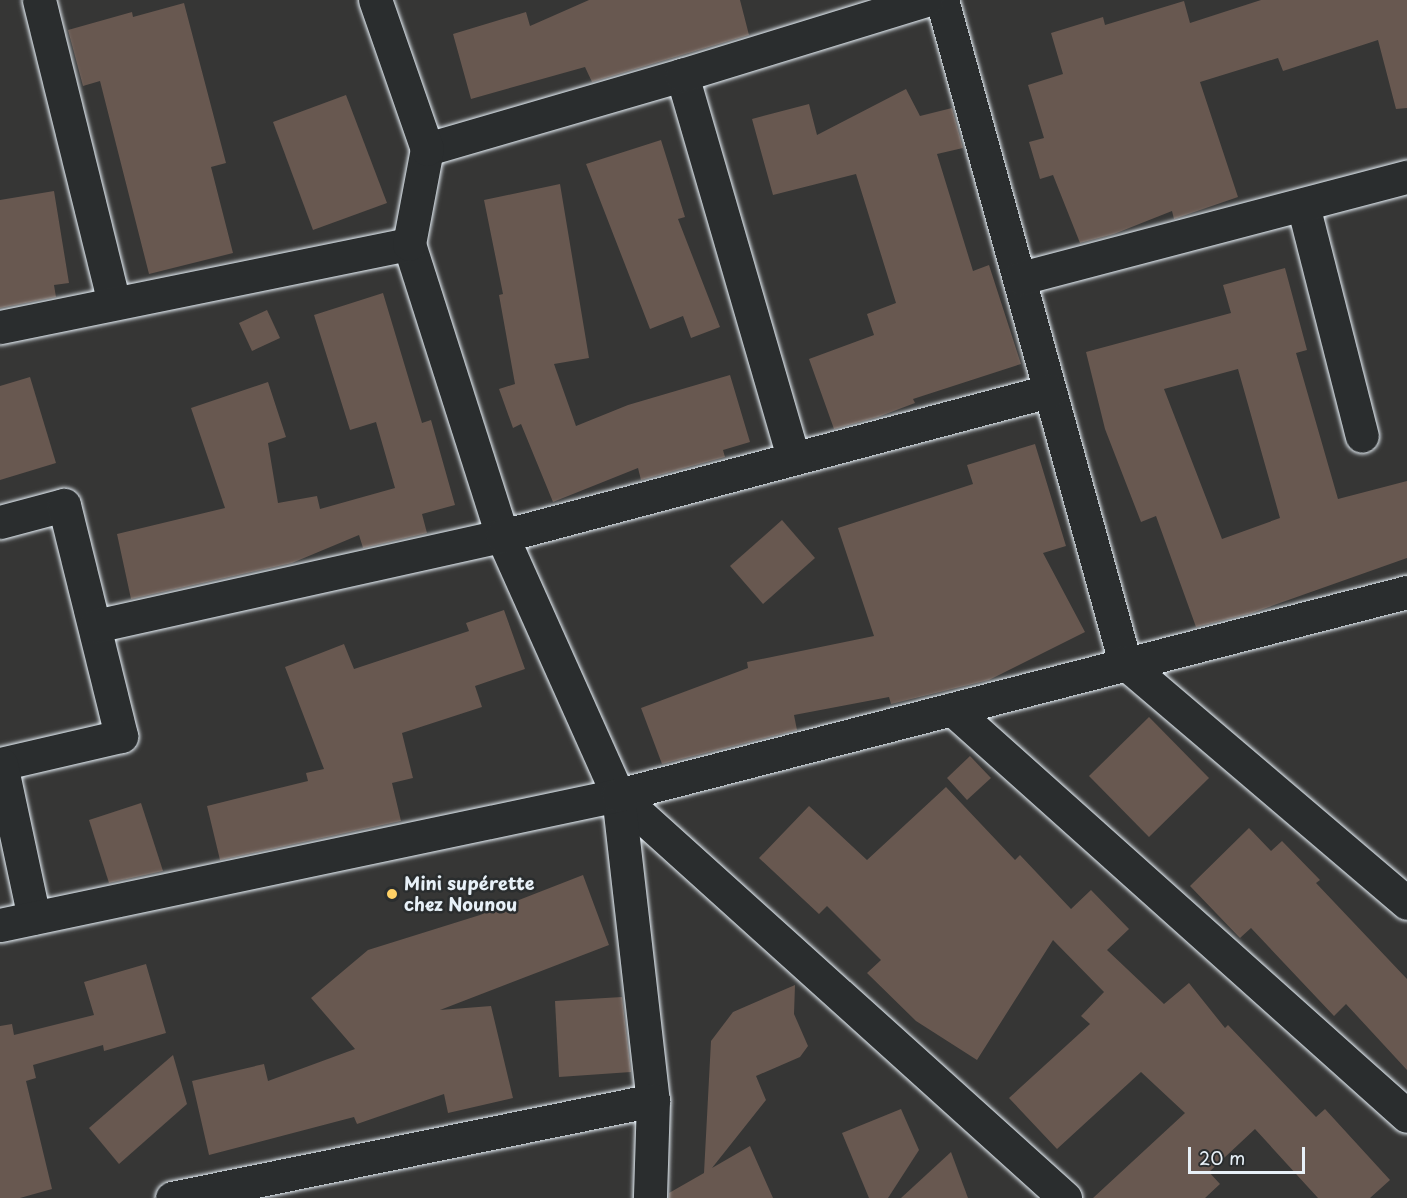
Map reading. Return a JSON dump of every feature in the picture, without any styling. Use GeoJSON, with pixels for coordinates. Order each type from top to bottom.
{"type":"FeatureCollection","features":[{"type":"Feature","properties":{"kind":"street"},"geometry":{"type":"LineString","coordinates":[[39,0],[114,303]]}},
{"type":"Feature","properties":{"kind":"street"},"geometry":{"type":"LineString","coordinates":[[375,0],[427,149],[409,244],[502,536],[618,795],[653,1100],[650,1198]]}},
{"type":"Feature","properties":{"kind":"street"},"geometry":{"type":"LineString","coordinates":[[427,149],[682,75],[926,0]]}},
{"type":"Feature","properties":{"kind":"street"},"geometry":{"type":"LineString","coordinates":[[942,0],[1021,278],[1049,392],[1125,663],[1407,903]]}},
{"type":"Feature","properties":{"kind":"street"},"geometry":{"type":"LineString","coordinates":[[682,75],[793,458]]}},
{"type":"Feature","properties":{"kind":"street"},"geometry":{"type":"LineString","coordinates":[[1021,278],[1407,177]]}},
{"type":"Feature","properties":{"kind":"street"},"geometry":{"type":"LineString","coordinates":[[1303,205],[1362,436]]}},
{"type":"Feature","properties":{"kind":"street"},"geometry":{"type":"LineString","coordinates":[[0,327],[409,244]]}},
{"type":"Feature","properties":{"kind":"street"},"geometry":{"type":"LineString","coordinates":[[95,626],[502,536],[1049,392]]}},
{"type":"Feature","properties":{"kind":"street"},"geometry":{"type":"LineString","coordinates":[[0,522],[64,505],[121,735],[0,764],[34,918]]}},
{"type":"Feature","properties":{"kind":"street"},"geometry":{"type":"LineString","coordinates":[[0,926],[618,795],[1407,592]]}},
{"type":"Feature","properties":{"kind":"street"},"geometry":{"type":"LineString","coordinates":[[952,709],[1407,1116]]}},
{"type":"Feature","properties":{"kind":"street"},"geometry":{"type":"LineString","coordinates":[[618,795],[1065,1198]]}},
{"type":"Feature","properties":{"kind":"street"},"geometry":{"type":"LineString","coordinates":[[172,1198],[653,1100]]}},
{"type":"Feature","properties":{"kind":"building"},"geometry":{"type":"Polygon","coordinates":[[[589,0],[740,0],[749,35],[592,82],[585,67],[471,99],[453,34],[526,12],[530,26],[589,0]]]}},
{"type":"Feature","properties":{"kind":"building"},"geometry":{"type":"Polygon","coordinates":[[[1261,0],[1407,0],[1407,108],[1396,109],[1378,40],[1283,71],[1278,58],[1200,82],[1238,197],[1174,219],[1172,211],[1114,234],[1080,243],[1053,175],[1040,179],[1029,142],[1044,138],[1028,85],[1063,74],[1051,33],[1103,17],[1105,25],[1184,1],[1190,23],[1261,0]]]}},
{"type":"Feature","properties":{"kind":"building"},"geometry":{"type":"Polygon","coordinates":[[[184,3],[226,163],[211,167],[233,253],[149,274],[100,81],[83,86],[68,30],[132,12],[133,17],[184,3]]]}},
{"type":"Feature","properties":{"kind":"building"},"geometry":{"type":"Polygon","coordinates":[[[906,89],[920,116],[952,108],[963,148],[937,154],[973,271],[989,265],[1021,364],[913,399],[915,403],[878,417],[834,429],[809,359],[874,335],[867,314],[896,303],[856,174],[773,195],[752,119],[809,104],[817,135],[906,89]]]}},
{"type":"Feature","properties":{"kind":"building"},"geometry":{"type":"Polygon","coordinates":[[[346,95],[387,203],[313,230],[273,122],[346,95]]]}},
{"type":"Feature","properties":{"kind":"building"},"geometry":{"type":"Polygon","coordinates":[[[661,140],[685,217],[678,219],[720,327],[691,338],[683,316],[650,329],[586,164],[661,140]]]}},
{"type":"Feature","properties":{"kind":"building"},"geometry":{"type":"Polygon","coordinates":[[[560,184],[589,358],[554,364],[576,426],[628,405],[730,375],[750,442],[723,450],[725,457],[641,480],[638,468],[553,502],[521,424],[513,428],[499,389],[515,384],[499,295],[503,294],[484,200],[560,184]]]}},
{"type":"Feature","properties":{"kind":"building"},"geometry":{"type":"Polygon","coordinates":[[[54,191],[69,283],[54,285],[56,297],[0,308],[0,200],[54,191]]]}},
{"type":"Feature","properties":{"kind":"building"},"geometry":{"type":"Polygon","coordinates":[[[1285,268],[1307,350],[1296,353],[1338,499],[1407,481],[1407,558],[1252,613],[1196,627],[1156,516],[1141,522],[1105,429],[1086,352],[1231,313],[1223,285],[1285,268]],[[1238,369],[1164,389],[1222,539],[1280,518],[1238,369]]]}},
{"type":"Feature","properties":{"kind":"building"},"geometry":{"type":"Polygon","coordinates":[[[383,293],[422,423],[431,420],[455,505],[422,514],[427,533],[363,548],[359,535],[292,563],[131,599],[117,534],[225,508],[191,408],[268,382],[286,437],[268,443],[278,503],[317,496],[320,509],[395,488],[376,422],[350,430],[314,315],[383,293]]]}},
{"type":"Feature","properties":{"kind":"building"},"geometry":{"type":"Polygon","coordinates":[[[267,310],[280,338],[252,351],[239,323],[267,310]]]}},
{"type":"Feature","properties":{"kind":"building"},"geometry":{"type":"Polygon","coordinates":[[[30,377],[56,463],[0,480],[0,386],[30,377]]]}},
{"type":"Feature","properties":{"kind":"building"},"geometry":{"type":"Polygon","coordinates":[[[1035,444],[1066,546],[1043,553],[1085,632],[989,680],[891,704],[889,697],[794,715],[797,730],[662,764],[641,708],[748,668],[747,662],[874,636],[838,528],[973,484],[967,465],[1035,444]]]}},
{"type":"Feature","properties":{"kind":"building"},"geometry":{"type":"Polygon","coordinates":[[[782,520],[815,558],[763,604],[730,566],[782,520]]]}},
{"type":"Feature","properties":{"kind":"building"},"geometry":{"type":"Polygon","coordinates":[[[504,610],[525,669],[475,686],[482,707],[402,733],[413,778],[392,783],[401,821],[220,860],[207,806],[308,781],[306,773],[324,769],[285,667],[344,644],[354,669],[469,631],[466,623],[504,610]]]}},
{"type":"Feature","properties":{"kind":"building"},"geometry":{"type":"Polygon","coordinates":[[[1149,717],[1209,778],[1149,837],[1089,776],[1149,717]]]}},
{"type":"Feature","properties":{"kind":"building"},"geometry":{"type":"Polygon","coordinates":[[[970,756],[991,778],[967,800],[947,778],[970,756]]]}},
{"type":"Feature","properties":{"kind":"building"},"geometry":{"type":"Polygon","coordinates":[[[946,787],[1015,860],[1020,855],[1071,909],[1091,890],[1129,929],[1107,950],[1164,1004],[1189,983],[1225,1028],[1228,1025],[1316,1117],[1325,1109],[1390,1180],[1370,1198],[1318,1198],[1255,1129],[1209,1172],[1220,1184],[1205,1198],[1093,1198],[1185,1113],[1141,1072],[1057,1149],[1009,1098],[1090,1024],[1081,1016],[1104,992],[1053,940],[977,1060],[916,1021],[867,973],[881,960],[827,906],[819,914],[759,858],[809,806],[867,860],[946,787]]]}},
{"type":"Feature","properties":{"kind":"building"},"geometry":{"type":"Polygon","coordinates":[[[141,803],[163,871],[109,883],[89,820],[141,803]]]}},
{"type":"Feature","properties":{"kind":"building"},"geometry":{"type":"Polygon","coordinates":[[[1249,828],[1271,851],[1282,841],[1320,880],[1316,883],[1407,979],[1407,1070],[1346,1004],[1334,1016],[1251,928],[1240,938],[1190,886],[1249,828]]]}},
{"type":"Feature","properties":{"kind":"building"},"geometry":{"type":"Polygon","coordinates":[[[583,875],[609,945],[440,1010],[491,1006],[513,1098],[448,1113],[444,1094],[357,1124],[354,1117],[209,1155],[192,1081],[264,1064],[268,1081],[355,1049],[311,998],[368,950],[480,915],[583,875]]]}},
{"type":"Feature","properties":{"kind":"building"},"geometry":{"type":"Polygon","coordinates":[[[146,964],[166,1033],[104,1051],[103,1045],[33,1065],[36,1078],[26,1081],[52,1189],[20,1198],[0,1198],[0,1026],[12,1024],[14,1035],[94,1015],[84,982],[146,964]]]}},
{"type":"Feature","properties":{"kind":"building"},"geometry":{"type":"Polygon","coordinates":[[[795,985],[794,1014],[808,1046],[800,1057],[756,1076],[766,1100],[712,1168],[750,1146],[773,1198],[669,1198],[669,1193],[704,1173],[711,1041],[733,1012],[795,985]]]}},
{"type":"Feature","properties":{"kind":"building"},"geometry":{"type":"Polygon","coordinates":[[[622,997],[631,1072],[559,1077],[555,1001],[622,997]]]}},
{"type":"Feature","properties":{"kind":"building"},"geometry":{"type":"Polygon","coordinates":[[[173,1055],[187,1104],[119,1164],[89,1128],[173,1055]]]}},
{"type":"Feature","properties":{"kind":"building"},"geometry":{"type":"Polygon","coordinates":[[[901,1109],[919,1150],[888,1198],[869,1198],[842,1133],[901,1109]]]}},
{"type":"Feature","properties":{"kind":"building"},"geometry":{"type":"Polygon","coordinates":[[[951,1152],[968,1198],[901,1198],[951,1152]]]}},
{"type":"Feature","properties":{"kind":"place","name":"Mini supérette chez Nounou"},"geometry":{"type":"Point","coordinates":[392,894]}}]}
